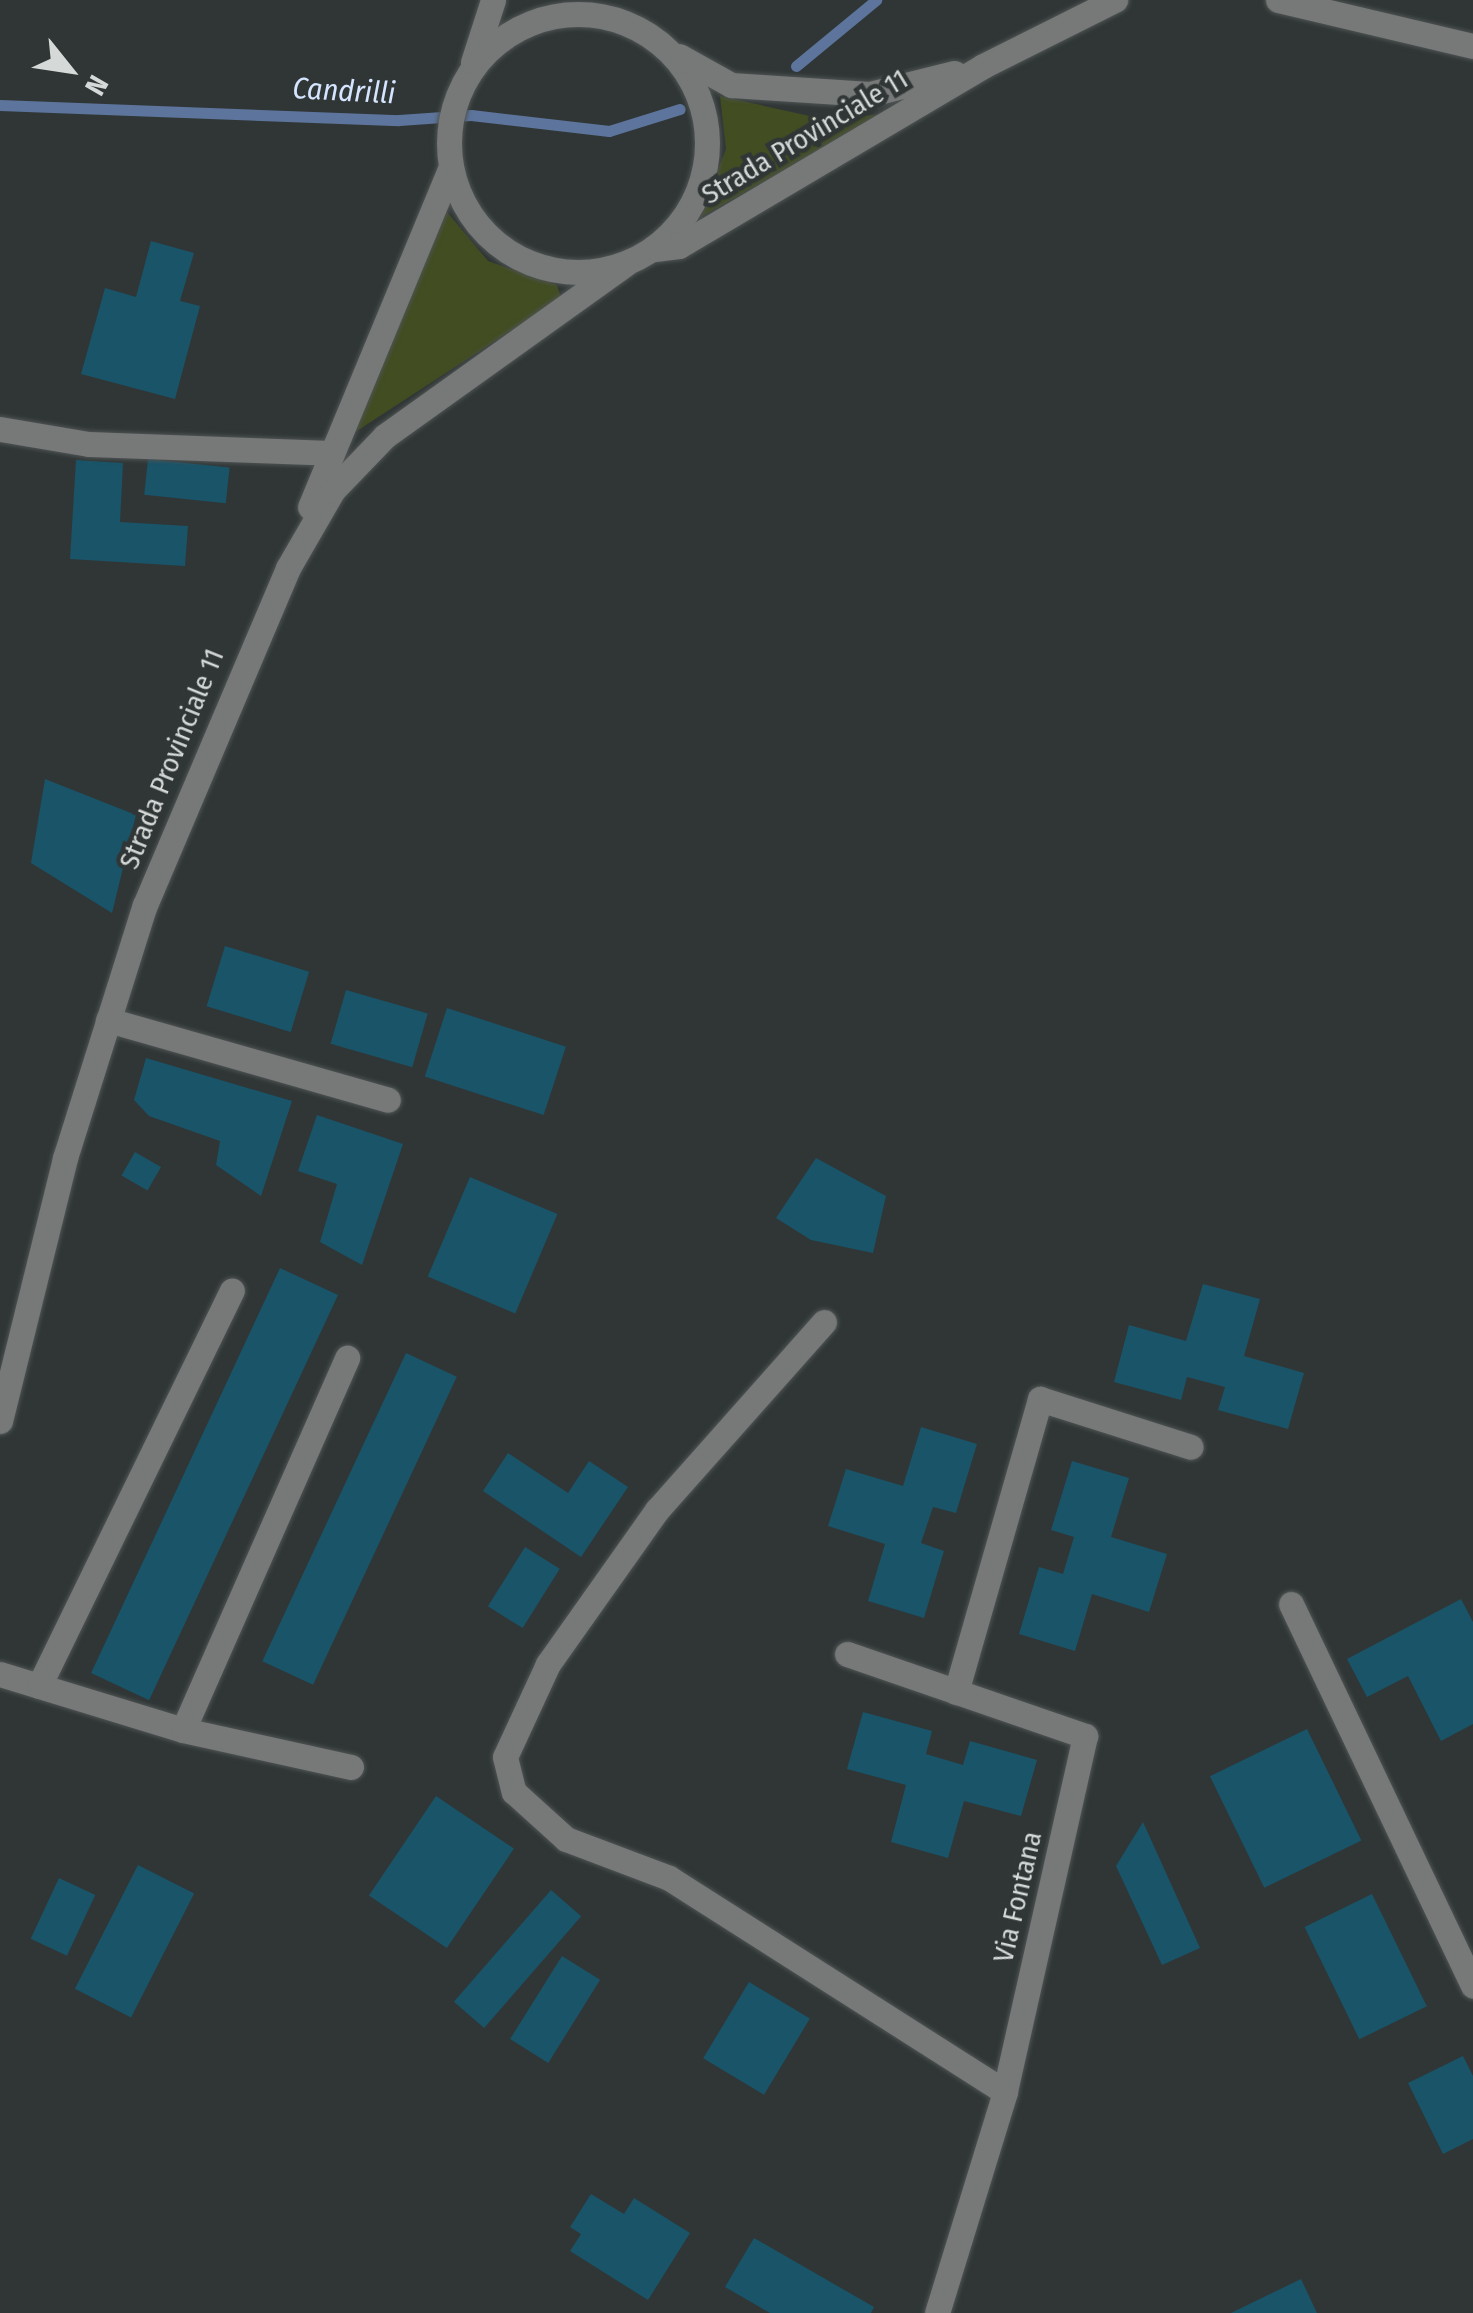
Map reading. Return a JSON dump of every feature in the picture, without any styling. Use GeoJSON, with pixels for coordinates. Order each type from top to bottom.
{"type":"FeatureCollection","features":[{"type":"Feature","properties":{"kind":"street"},"geometry":{"type":"LineString","coordinates":[[470,72],[493,0]]}},
{"type":"Feature","properties":{"kind":"street"},"geometry":{"type":"LineString","coordinates":[[672,52],[732,85],[870,94],[983,66],[1115,0]]}},
{"type":"Feature","properties":{"kind":"street"},"geometry":{"type":"LineString","coordinates":[[1278,0],[1473,46]]}},
{"type":"Feature","properties":{"kind":"street","name":"Strada Provinciale 11"},"geometry":{"type":"LineString","coordinates":[[625,264],[582,273],[510,252],[467,211],[450,169],[448,135],[454,102],[470,72],[500,39],[539,18],[622,11],[672,52],[697,90],[707,147],[685,218],[654,250]]}},
{"type":"Feature","properties":{"kind":"street","name":"Strada Provinciale 11"},"geometry":{"type":"LineString","coordinates":[[0,1421],[108,1020],[144,905],[288,568],[333,490],[385,436],[625,264],[654,250],[679,246],[983,66]]}},
{"type":"Feature","properties":{"kind":"street"},"geometry":{"type":"LineString","coordinates":[[288,568],[331,453],[450,169]]}},
{"type":"Feature","properties":{"kind":"street"},"geometry":{"type":"LineString","coordinates":[[0,429],[89,444],[331,453]]}},
{"type":"Feature","properties":{"kind":"street"},"geometry":{"type":"LineString","coordinates":[[108,1020],[388,1100]]}},
{"type":"Feature","properties":{"kind":"street"},"geometry":{"type":"LineString","coordinates":[[38,1686],[232,1291]]}},
{"type":"Feature","properties":{"kind":"street"},"geometry":{"type":"LineString","coordinates":[[824,1322],[656,1510],[548,1664],[506,1757],[514,1792],[566,1839],[669,1878],[1005,2092]]}},
{"type":"Feature","properties":{"kind":"street"},"geometry":{"type":"LineString","coordinates":[[184,1730],[347,1358]]}},
{"type":"Feature","properties":{"kind":"street"},"geometry":{"type":"LineString","coordinates":[[956,1692],[1040,1400],[1191,1447]]}},
{"type":"Feature","properties":{"kind":"street"},"geometry":{"type":"LineString","coordinates":[[1290,1604],[1473,1986]]}},
{"type":"Feature","properties":{"kind":"street","name":"Via Fontana"},"geometry":{"type":"LineString","coordinates":[[847,1654],[1086,1736],[1005,2092],[936,2313]]}},
{"type":"Feature","properties":{"kind":"street"},"geometry":{"type":"LineString","coordinates":[[0,1674],[184,1730],[351,1767]]}},
{"type":"Feature","properties":{"kind":"green space"},"geometry":{"type":"Polygon","coordinates":[[[720,96],[823,119],[886,114],[699,218],[726,149],[720,96]]]}},
{"type":"Feature","properties":{"kind":"green space"},"geometry":{"type":"Polygon","coordinates":[[[447,212],[488,261],[557,285],[561,298],[346,438],[447,212]]]}},
{"type":"Feature","properties":{"kind":"building"},"geometry":{"type":"Polygon","coordinates":[[[151,241],[194,253],[180,301],[200,306],[175,399],[81,374],[105,288],[136,297],[151,241]]]}},
{"type":"Feature","properties":{"kind":"building"},"geometry":{"type":"Polygon","coordinates":[[[148,459],[230,468],[226,503],[144,495],[148,459]]]}},
{"type":"Feature","properties":{"kind":"building"},"geometry":{"type":"Polygon","coordinates":[[[76,460],[123,463],[120,522],[188,526],[185,566],[70,559],[76,460]]]}},
{"type":"Feature","properties":{"kind":"building"},"geometry":{"type":"Polygon","coordinates":[[[45,779],[136,815],[112,913],[31,863],[45,779]]]}},
{"type":"Feature","properties":{"kind":"building"},"geometry":{"type":"Polygon","coordinates":[[[225,946],[309,972],[291,1032],[207,1006],[225,946]]]}},
{"type":"Feature","properties":{"kind":"building"},"geometry":{"type":"Polygon","coordinates":[[[346,990],[428,1013],[412,1067],[331,1044],[346,990]]]}},
{"type":"Feature","properties":{"kind":"building"},"geometry":{"type":"Polygon","coordinates":[[[447,1008],[566,1047],[544,1115],[425,1076],[447,1008]]]}},
{"type":"Feature","properties":{"kind":"building"},"geometry":{"type":"Polygon","coordinates":[[[146,1058],[292,1101],[261,1196],[216,1165],[220,1141],[149,1116],[134,1100],[146,1058]]]}},
{"type":"Feature","properties":{"kind":"building"},"geometry":{"type":"Polygon","coordinates":[[[317,1115],[403,1144],[362,1265],[320,1242],[337,1184],[298,1171],[317,1115]]]}},
{"type":"Feature","properties":{"kind":"building"},"geometry":{"type":"Polygon","coordinates":[[[135,1152],[161,1167],[147,1190],[122,1175],[135,1152]]]}},
{"type":"Feature","properties":{"kind":"building"},"geometry":{"type":"Polygon","coordinates":[[[816,1158],[886,1196],[873,1253],[811,1240],[776,1218],[816,1158]]]}},
{"type":"Feature","properties":{"kind":"building"},"geometry":{"type":"Polygon","coordinates":[[[470,1177],[557,1214],[515,1314],[428,1276],[470,1177]]]}},
{"type":"Feature","properties":{"kind":"building"},"geometry":{"type":"Polygon","coordinates":[[[280,1268],[338,1295],[149,1700],[91,1673],[280,1268]]]}},
{"type":"Feature","properties":{"kind":"building"},"geometry":{"type":"Polygon","coordinates":[[[1203,1284],[1260,1299],[1244,1356],[1304,1373],[1288,1429],[1218,1410],[1225,1387],[1187,1377],[1181,1400],[1114,1382],[1129,1325],[1186,1341],[1203,1284]]]}},
{"type":"Feature","properties":{"kind":"building"},"geometry":{"type":"Polygon","coordinates":[[[406,1353],[457,1377],[313,1685],[262,1661],[406,1353]]]}},
{"type":"Feature","properties":{"kind":"building"},"geometry":{"type":"Polygon","coordinates":[[[921,1427],[977,1444],[956,1513],[933,1507],[921,1543],[944,1551],[924,1618],[868,1601],[885,1544],[828,1526],[846,1469],[903,1486],[921,1427]]]}},
{"type":"Feature","properties":{"kind":"building"},"geometry":{"type":"Polygon","coordinates":[[[508,1453],[568,1493],[589,1461],[628,1487],[581,1557],[483,1491],[508,1453]]]}},
{"type":"Feature","properties":{"kind":"building"},"geometry":{"type":"Polygon","coordinates":[[[1072,1461],[1129,1478],[1111,1537],[1167,1554],[1149,1612],[1092,1594],[1075,1651],[1019,1634],[1039,1567],[1063,1574],[1074,1537],[1051,1530],[1072,1461]]]}},
{"type":"Feature","properties":{"kind":"building"},"geometry":{"type":"Polygon","coordinates":[[[525,1547],[560,1569],[523,1628],[488,1606],[525,1547]]]}},
{"type":"Feature","properties":{"kind":"building"},"geometry":{"type":"Polygon","coordinates":[[[1461,1599],[1473,1622],[1473,1724],[1441,1741],[1408,1676],[1367,1697],[1347,1659],[1461,1599]]]}},
{"type":"Feature","properties":{"kind":"building"},"geometry":{"type":"Polygon","coordinates":[[[863,1712],[932,1731],[926,1754],[963,1765],[970,1741],[1037,1760],[1021,1816],[964,1801],[948,1858],[891,1842],[906,1785],[847,1769],[863,1712]]]}},
{"type":"Feature","properties":{"kind":"building"},"geometry":{"type":"Polygon","coordinates":[[[1307,1729],[1361,1840],[1264,1888],[1210,1776],[1307,1729]]]}},
{"type":"Feature","properties":{"kind":"building"},"geometry":{"type":"Polygon","coordinates":[[[436,1796],[514,1849],[447,1948],[369,1895],[436,1796]]]}},
{"type":"Feature","properties":{"kind":"building"},"geometry":{"type":"Polygon","coordinates":[[[1143,1822],[1200,1948],[1162,1965],[1116,1866],[1143,1822]]]}},
{"type":"Feature","properties":{"kind":"building"},"geometry":{"type":"Polygon","coordinates":[[[138,1865],[194,1894],[131,2017],[75,1989],[138,1865]]]}},
{"type":"Feature","properties":{"kind":"building"},"geometry":{"type":"Polygon","coordinates":[[[59,1878],[95,1895],[67,1956],[31,1939],[59,1878]]]}},
{"type":"Feature","properties":{"kind":"building"},"geometry":{"type":"Polygon","coordinates":[[[551,1890],[581,1916],[484,2028],[454,2002],[551,1890]]]}},
{"type":"Feature","properties":{"kind":"building"},"geometry":{"type":"Polygon","coordinates":[[[1372,1894],[1427,2006],[1359,2039],[1305,1927],[1372,1894]]]}},
{"type":"Feature","properties":{"kind":"building"},"geometry":{"type":"Polygon","coordinates":[[[562,1956],[600,1980],[548,2063],[510,2039],[562,1956]]]}},
{"type":"Feature","properties":{"kind":"building"},"geometry":{"type":"Polygon","coordinates":[[[749,1982],[810,2019],[764,2095],[703,2058],[749,1982]]]}},
{"type":"Feature","properties":{"kind":"building"},"geometry":{"type":"Polygon","coordinates":[[[1463,2056],[1473,2076],[1473,2139],[1443,2154],[1408,2083],[1463,2056]]]}},
{"type":"Feature","properties":{"kind":"building"},"geometry":{"type":"Polygon","coordinates":[[[591,2194],[624,2214],[634,2198],[690,2233],[648,2300],[570,2251],[581,2234],[570,2227],[591,2194]]]}},
{"type":"Feature","properties":{"kind":"building"},"geometry":{"type":"Polygon","coordinates":[[[754,2238],[874,2307],[871,2313],[770,2313],[725,2287],[754,2238]]]}},
{"type":"Feature","properties":{"kind":"building"},"geometry":{"type":"Polygon","coordinates":[[[1301,2279],[1317,2313],[1231,2313],[1301,2279]]]}},
{"type":"Feature","properties":{"kind":"waterway","name":"Candrilli"},"geometry":{"type":"LineString","coordinates":[[796,66],[876,0]]}},
{"type":"Feature","properties":{"kind":"waterway","name":"Candrilli"},"geometry":{"type":"LineString","coordinates":[[0,105],[399,120],[471,115],[609,131],[680,109]]}}]}
